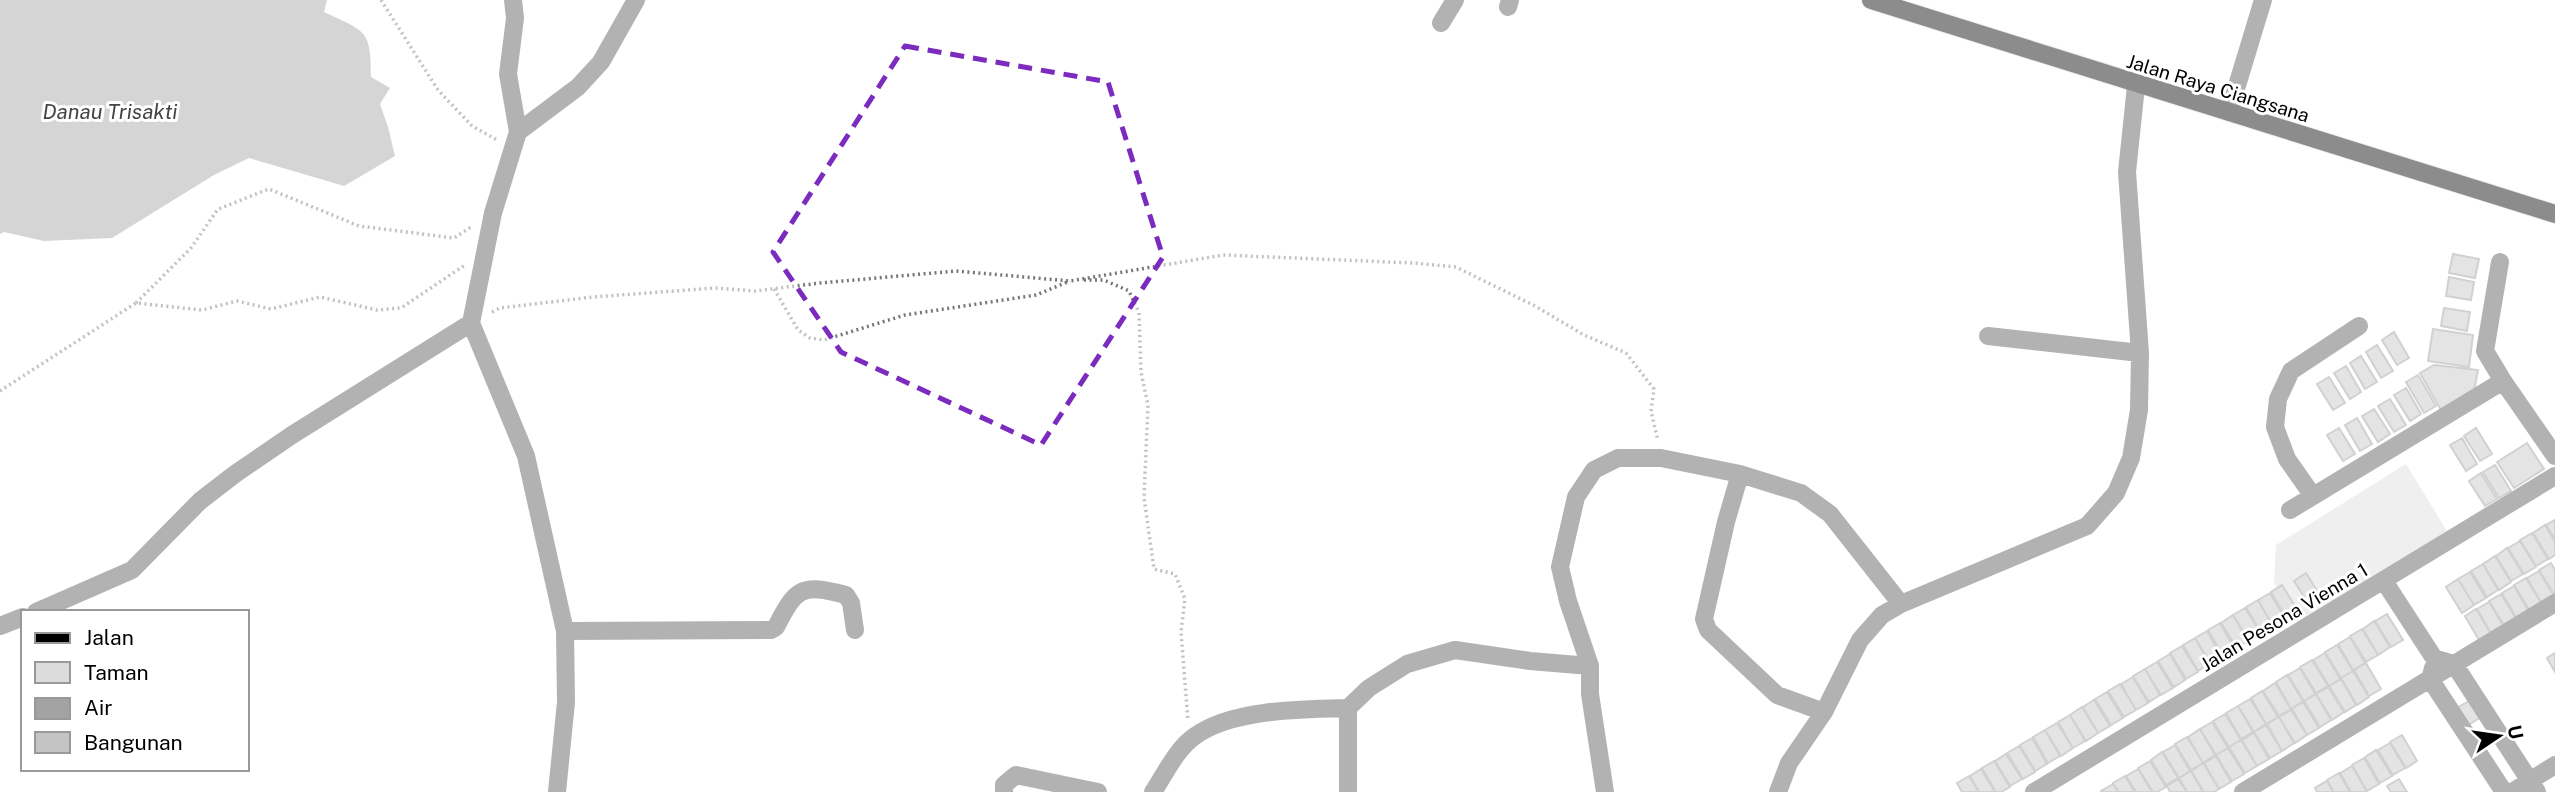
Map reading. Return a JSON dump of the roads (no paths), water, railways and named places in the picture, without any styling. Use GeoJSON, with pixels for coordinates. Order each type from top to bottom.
{"type":"FeatureCollection","features":[{"type":"Feature","properties":{"kind":"main road","name":"Jalan Raya Ciangsana"},"geometry":{"type":"LineString","coordinates":[[1871,0],[2136,86],[2229,112],[2555,214]]}},
{"type":"Feature","properties":{"kind":"street"},"geometry":{"type":"LineString","coordinates":[[513,0],[515,18],[508,74],[518,132],[493,213],[471,323],[526,456],[565,631],[566,702],[557,792]]}},
{"type":"Feature","properties":{"kind":"street"},"geometry":{"type":"LineString","coordinates":[[518,132],[578,87],[601,62],[636,0]]}},
{"type":"Feature","properties":{"kind":"street"},"geometry":{"type":"LineString","coordinates":[[1441,23],[1455,0]]}},
{"type":"Feature","properties":{"kind":"street"},"geometry":{"type":"LineString","coordinates":[[2229,112],[2263,0]]}},
{"type":"Feature","properties":{"kind":"street"},"geometry":{"type":"LineString","coordinates":[[1778,792],[1789,763],[1824,712],[1860,640],[1882,614],[2087,526],[2116,493],[2131,458],[2139,410],[2140,353],[2127,172],[2136,86]]}},
{"type":"Feature","properties":{"kind":"street"},"geometry":{"type":"LineString","coordinates":[[2500,262],[2485,351],[2555,456]]}},
{"type":"Feature","properties":{"kind":"street"},"geometry":{"type":"LineString","coordinates":[[41,610],[132,570],[200,501],[235,474],[292,435],[471,323]]}},
{"type":"Feature","properties":{"kind":"street"},"geometry":{"type":"LineString","coordinates":[[2313,496],[2287,459],[2275,426],[2278,399],[2291,371],[2358,326]]}},
{"type":"Feature","properties":{"kind":"street"},"geometry":{"type":"LineString","coordinates":[[1988,336],[2140,353]]}},
{"type":"Feature","properties":{"kind":"street"},"geometry":{"type":"LineString","coordinates":[[2290,510],[2503,381]]}},
{"type":"Feature","properties":{"kind":"street"},"geometry":{"type":"LineString","coordinates":[[1605,792],[1590,694],[1590,666],[1568,601],[1560,567],[1576,497],[1594,470],[1618,458],[1661,458],[1740,474],[1801,493],[1830,514],[1901,604]]}},
{"type":"Feature","properties":{"kind":"street"},"geometry":{"type":"LineString","coordinates":[[1740,474],[1704,619],[1708,630],[1777,695],[1824,712]]}},
{"type":"Feature","properties":{"kind":"street","name":"Jalan Pesona Vienna 1"},"geometry":{"type":"LineString","coordinates":[[2035,792],[2555,476]]}},
{"type":"Feature","properties":{"kind":"street"},"geometry":{"type":"LineString","coordinates":[[2384,581],[2434,657],[2454,664],[2533,786]]}},
{"type":"Feature","properties":{"kind":"street"},"geometry":{"type":"LineString","coordinates":[[565,631],[771,630],[776,627],[789,600],[809,589],[846,595],[851,603],[855,630]]}},
{"type":"Feature","properties":{"kind":"street"},"geometry":{"type":"LineString","coordinates":[[2243,792],[2555,603]]}},
{"type":"Feature","properties":{"kind":"street"},"geometry":{"type":"LineString","coordinates":[[0,626],[21,618]]}},
{"type":"Feature","properties":{"kind":"street"},"geometry":{"type":"LineString","coordinates":[[1153,792],[1189,742],[1207,729],[1246,716],[1291,709],[1348,708],[1369,688],[1407,664],[1455,650],[1590,666]]}},
{"type":"Feature","properties":{"kind":"street"},"geometry":{"type":"LineString","coordinates":[[2434,657],[2430,679],[2504,792]]}},
{"type":"Feature","properties":{"kind":"street"},"geometry":{"type":"LineString","coordinates":[[1348,708],[1349,792]]}},
{"type":"Feature","properties":{"kind":"street"},"geometry":{"type":"LineString","coordinates":[[2512,792],[2533,786],[2555,765]]}},
{"type":"Feature","properties":{"kind":"street"},"geometry":{"type":"LineString","coordinates":[[1004,792],[1004,785],[1016,775],[1098,792]]}},
{"type":"Feature","properties":{"kind":"water","name":"Danau Trisakti"},"geometry":{"type":"Polygon","coordinates":[[[0,0],[327,0],[324,12],[363,34],[370,49],[371,77],[390,88],[380,104],[395,156],[344,186],[249,158],[214,175],[112,238],[44,241],[4,232],[0,234],[0,0]]]}}]}
